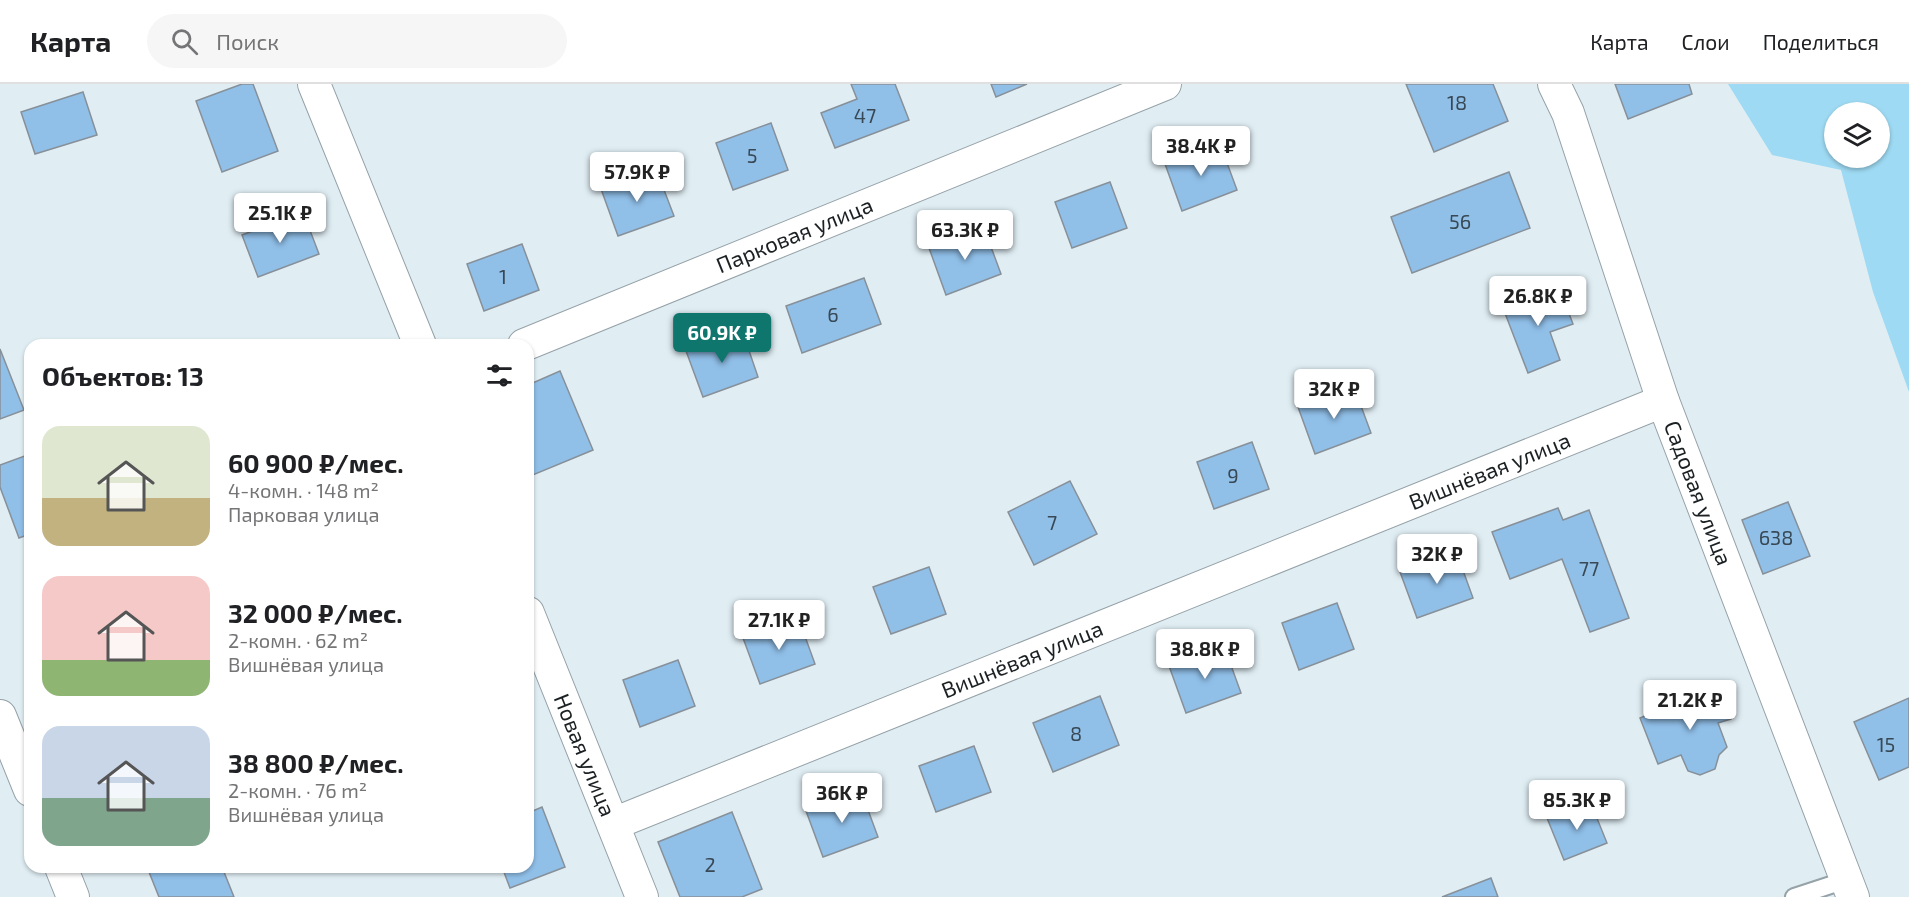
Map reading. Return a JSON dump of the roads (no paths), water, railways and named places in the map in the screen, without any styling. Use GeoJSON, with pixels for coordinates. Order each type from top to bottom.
{"type":"FeatureCollection","features":[{"type":"Feature","properties":{"kind":"street"},"geometry":{"type":"LineString","coordinates":[[314,84],[418,339]]}},
{"type":"Feature","properties":{"kind":"street","name":"Парковая улица"},"geometry":{"type":"LineString","coordinates":[[534,341],[1165,84]]}},
{"type":"Feature","properties":{"kind":"street","name":"Садовая улица"},"geometry":{"type":"LineString","coordinates":[[1554,84],[1568,113],[1663,401],[1849,889]]}},
{"type":"Feature","properties":{"kind":"street","name":"Вишнёвая улица"},"geometry":{"type":"LineString","coordinates":[[614,824],[1663,401]]}},
{"type":"Feature","properties":{"kind":"street","name":"Новая улица"},"geometry":{"type":"LineString","coordinates":[[534,628],[642,897]]}},
{"type":"Feature","properties":{"kind":"street"},"geometry":{"type":"LineString","coordinates":[[0,716],[24,775]]}},
{"type":"Feature","properties":{"kind":"street"},"geometry":{"type":"LineString","coordinates":[[63,873],[73,897]]}},
{"type":"Feature","properties":{"kind":"lane"},"geometry":{"type":"LineString","coordinates":[[1794,897],[1849,889]]}}]}
